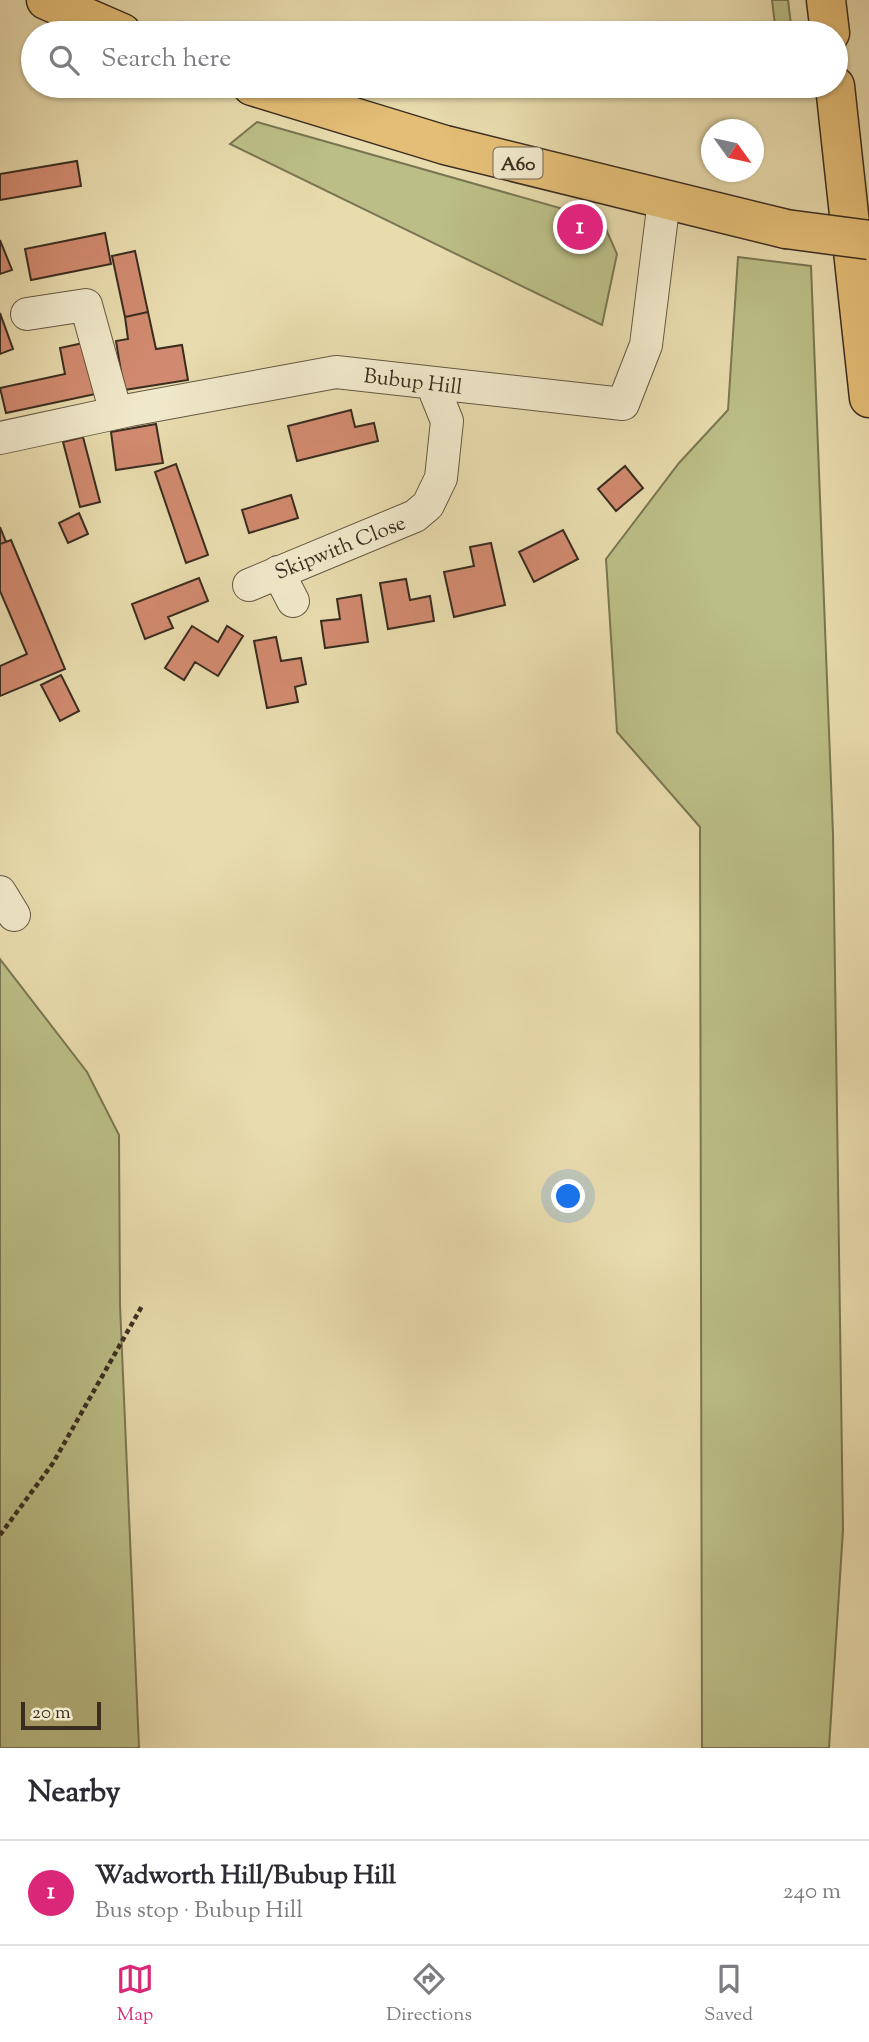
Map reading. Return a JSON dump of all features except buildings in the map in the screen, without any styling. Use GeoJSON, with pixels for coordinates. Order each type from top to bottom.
{"type":"FeatureCollection","features":[{"type":"Feature","properties":{"kind":"main road"},"geometry":{"type":"LineString","coordinates":[[46,0],[94,21]]}},
{"type":"Feature","properties":{"kind":"main road"},"geometry":{"type":"LineString","coordinates":[[826,0],[829,21]]}},
{"type":"Feature","properties":{"kind":"main road","name":"A60"},"geometry":{"type":"LineString","coordinates":[[292,98],[445,145],[664,200],[786,229],[869,240]]}},
{"type":"Feature","properties":{"kind":"main road"},"geometry":{"type":"LineString","coordinates":[[836,98],[869,398]]}},
{"type":"Feature","properties":{"kind":"street","name":"Bubup Hill"},"geometry":{"type":"LineString","coordinates":[[0,438],[116,413],[335,372],[623,404],[646,345],[664,200]]}},
{"type":"Feature","properties":{"kind":"street"},"geometry":{"type":"LineString","coordinates":[[27,314],[86,305],[116,413]]}},
{"type":"Feature","properties":{"kind":"street","name":"Skipwith Close"},"geometry":{"type":"LineString","coordinates":[[249,585],[415,516],[428,505],[441,478],[447,421],[432,384]]}},
{"type":"Feature","properties":{"kind":"street"},"geometry":{"type":"LineString","coordinates":[[278,572],[293,601]]}},
{"type":"Feature","properties":{"kind":"path"},"geometry":{"type":"LineString","coordinates":[[0,1535],[53,1463],[142,1307]]}},
{"type":"Feature","properties":{"kind":"green space"},"geometry":{"type":"Polygon","coordinates":[[[772,0],[788,0],[791,21],[775,21],[772,0]]]}},
{"type":"Feature","properties":{"kind":"green space"},"geometry":{"type":"Polygon","coordinates":[[[257,122],[602,220],[617,254],[602,325],[230,144],[257,122]]]}},
{"type":"Feature","properties":{"kind":"green space"},"geometry":{"type":"Polygon","coordinates":[[[738,257],[811,266],[833,834],[843,1530],[829,1748],[702,1748],[700,827],[617,732],[606,559],[679,463],[728,410],[738,257]]]}},
{"type":"Feature","properties":{"kind":"green space"},"geometry":{"type":"Polygon","coordinates":[[[0,959],[87,1072],[119,1135],[120,1305],[139,1748],[0,1748],[0,959]]]}},
{"type":"Feature","properties":{"kind":"place","name":"Wadworth Hill/Bubup Hill"},"geometry":{"type":"Point","coordinates":[580,227]}}]}
